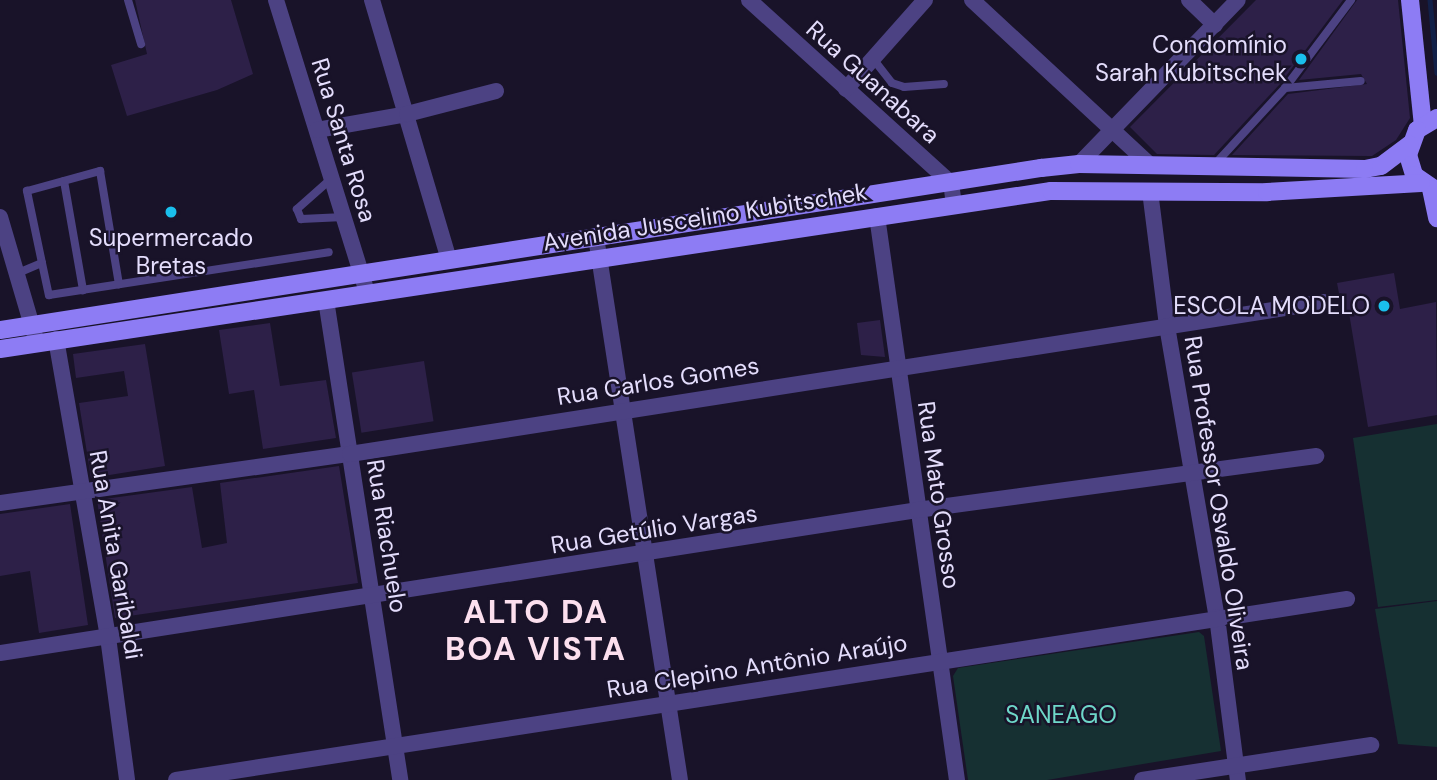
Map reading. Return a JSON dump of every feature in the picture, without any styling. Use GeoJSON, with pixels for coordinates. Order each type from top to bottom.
{"type":"FeatureCollection","features":[{"type":"Feature","properties":{"kind":"street","name":"Rua Santa Rosa"},"geometry":{"type":"LineString","coordinates":[[276,0],[367,293]]}},
{"type":"Feature","properties":{"kind":"street"},"geometry":{"type":"LineString","coordinates":[[372,0],[456,259],[466,278]]}},
{"type":"Feature","properties":{"kind":"street","name":"Rua Guanabara"},"geometry":{"type":"LineString","coordinates":[[749,0],[951,183]]}},
{"type":"Feature","properties":{"kind":"street"},"geometry":{"type":"LineString","coordinates":[[846,89],[925,0]]}},
{"type":"Feature","properties":{"kind":"street"},"geometry":{"type":"LineString","coordinates":[[972,0],[1151,166]]}},
{"type":"Feature","properties":{"kind":"street"},"geometry":{"type":"LineString","coordinates":[[1189,0],[1216,25]]}},
{"type":"Feature","properties":{"kind":"street"},"geometry":{"type":"LineString","coordinates":[[1079,164],[1238,0]]}},
{"type":"Feature","properties":{"kind":"street"},"geometry":{"type":"LineString","coordinates":[[1410,0],[1430,121],[1410,144],[1410,165],[1430,188],[1437,218]]}},
{"type":"Feature","properties":{"kind":"street"},"geometry":{"type":"LineString","coordinates":[[317,130],[407,114],[496,90]]}},
{"type":"Feature","properties":{"kind":"street","name":"Avenida Juscelino Kubitschek"},"geometry":{"type":"LineString","coordinates":[[0,330],[1079,164],[1365,169],[1388,162],[1410,144]]}},
{"type":"Feature","properties":{"kind":"street"},"geometry":{"type":"LineString","coordinates":[[951,183],[954,204]]}},
{"type":"Feature","properties":{"kind":"street","name":"Avenida Juscelino Kubitschek"},"geometry":{"type":"LineString","coordinates":[[0,349],[56,338],[1051,191],[1430,188]]}},
{"type":"Feature","properties":{"kind":"street","name":"Rua Professor Osvaldo Oliveira"},"geometry":{"type":"LineString","coordinates":[[1150,191],[1167,326],[1190,473],[1217,617],[1237,773]]}},
{"type":"Feature","properties":{"kind":"street"},"geometry":{"type":"LineString","coordinates":[[805,205],[808,226]]}},
{"type":"Feature","properties":{"kind":"street","name":"Rua Mato Grosso"},"geometry":{"type":"LineString","coordinates":[[877,216],[918,510],[942,659],[957,780]]}},
{"type":"Feature","properties":{"kind":"street"},"geometry":{"type":"LineString","coordinates":[[0,217],[37,343]]}},
{"type":"Feature","properties":{"kind":"street"},"geometry":{"type":"LineString","coordinates":[[596,237],[680,780]]}},
{"type":"Feature","properties":{"kind":"street","name":"Rua Riachuelo"},"geometry":{"type":"LineString","coordinates":[[326,300],[401,780]]}},
{"type":"Feature","properties":{"kind":"street","name":"Rua Carlos Gomes"},"geometry":{"type":"LineString","coordinates":[[0,503],[350,454],[624,408],[1324,302]]}},
{"type":"Feature","properties":{"kind":"street","name":"Rua Anita Garibaldi"},"geometry":{"type":"LineString","coordinates":[[56,338],[108,637],[127,780]]}},
{"type":"Feature","properties":{"kind":"street","name":"Rua Getúlio Vargas"},"geometry":{"type":"LineString","coordinates":[[0,653],[918,510],[1316,456]]}},
{"type":"Feature","properties":{"kind":"street","name":"Rua Clepino Antônio Araújo"},"geometry":{"type":"LineString","coordinates":[[176,780],[1347,598]]}},
{"type":"Feature","properties":{"kind":"street"},"geometry":{"type":"LineString","coordinates":[[1142,780],[1237,773],[1371,745]]}},
{"type":"Feature","properties":{"kind":"lane"},"geometry":{"type":"LineString","coordinates":[[128,0],[141,44]]}},
{"type":"Feature","properties":{"kind":"lane"},"geometry":{"type":"LineString","coordinates":[[1211,168],[1285,88],[1352,0]]}},
{"type":"Feature","properties":{"kind":"lane"},"geometry":{"type":"LineString","coordinates":[[874,60],[892,83],[904,87],[944,84]]}},
{"type":"Feature","properties":{"kind":"lane"},"geometry":{"type":"LineString","coordinates":[[1285,88],[1361,81]]}},
{"type":"Feature","properties":{"kind":"lane"},"geometry":{"type":"LineString","coordinates":[[119,284],[100,171],[27,191],[49,295],[329,252]]}},
{"type":"Feature","properties":{"kind":"lane"},"geometry":{"type":"LineString","coordinates":[[332,178],[296,209],[301,219],[344,216]]}},
{"type":"Feature","properties":{"kind":"lane"},"geometry":{"type":"LineString","coordinates":[[64,181],[83,290]]}},
{"type":"Feature","properties":{"kind":"lane"},"geometry":{"type":"LineString","coordinates":[[18,273],[43,263]]}},
{"type":"Feature","properties":{"kind":"green space"},"geometry":{"type":"Polygon","coordinates":[[[1437,424],[1437,600],[1378,607],[1353,438],[1437,424]]]}},
{"type":"Feature","properties":{"kind":"green space"},"geometry":{"type":"Polygon","coordinates":[[[1437,601],[1437,747],[1398,744],[1375,609],[1437,601]]]}},
{"type":"Feature","properties":{"kind":"green space","name":"SANEAGO"},"geometry":{"type":"Polygon","coordinates":[[[1199,632],[1204,636],[1221,751],[1047,780],[968,780],[953,676],[958,668],[1199,632]]]}},
{"type":"Feature","properties":{"kind":"building"},"geometry":{"type":"Polygon","coordinates":[[[135,0],[231,0],[253,74],[217,90],[127,116],[111,65],[147,54],[135,0]]]}},
{"type":"Feature","properties":{"kind":"building"},"geometry":{"type":"Polygon","coordinates":[[[1256,0],[1343,0],[1280,84],[1214,155],[1157,154],[1130,127],[1256,0]]]}},
{"type":"Feature","properties":{"kind":"building"},"geometry":{"type":"Polygon","coordinates":[[[1357,0],[1398,0],[1410,118],[1396,140],[1372,156],[1232,155],[1288,94],[1367,84],[1361,74],[1299,80],[1357,0]]]}},
{"type":"Feature","properties":{"kind":"building"},"geometry":{"type":"Polygon","coordinates":[[[1394,273],[1400,309],[1436,302],[1437,415],[1368,427],[1349,313],[1343,314],[1337,283],[1394,273]]]}},
{"type":"Feature","properties":{"kind":"building"},"geometry":{"type":"Polygon","coordinates":[[[880,320],[885,357],[861,355],[857,323],[880,320]]]}},
{"type":"Feature","properties":{"kind":"building"},"geometry":{"type":"Polygon","coordinates":[[[270,323],[280,386],[326,380],[336,438],[263,449],[254,390],[229,394],[219,330],[270,323]]]}},
{"type":"Feature","properties":{"kind":"building"},"geometry":{"type":"Polygon","coordinates":[[[145,344],[165,466],[91,478],[79,403],[128,396],[124,371],[76,378],[73,354],[145,344]]]}},
{"type":"Feature","properties":{"kind":"building"},"geometry":{"type":"Polygon","coordinates":[[[424,361],[434,421],[361,433],[352,372],[424,361]]]}},
{"type":"Feature","properties":{"kind":"building"},"geometry":{"type":"Polygon","coordinates":[[[339,466],[358,583],[115,618],[97,500],[192,487],[202,548],[227,543],[220,483],[339,466]]]}},
{"type":"Feature","properties":{"kind":"building"},"geometry":{"type":"Polygon","coordinates":[[[70,504],[88,625],[39,633],[30,571],[0,576],[0,514],[70,504]]]}},
{"type":"Feature","properties":{"kind":"waterway"},"geometry":{"type":"LineString","coordinates":[[1430,0],[1437,73]]}},
{"type":"Feature","properties":{"kind":"place","name":"Condomínio Sarah Kubitschek"},"geometry":{"type":"Point","coordinates":[1301,59]}},
{"type":"Feature","properties":{"kind":"place","name":"Supermercado Bretas"},"geometry":{"type":"Point","coordinates":[171,212]}},
{"type":"Feature","properties":{"kind":"place","name":"ESCOLA MODELO"},"geometry":{"type":"Point","coordinates":[1384,306]}},
{"type":"Feature","properties":{"kind":"district","name":"ALTO DA BOA VISTA"},"geometry":{"type":"Point","coordinates":[536,632]}}]}
